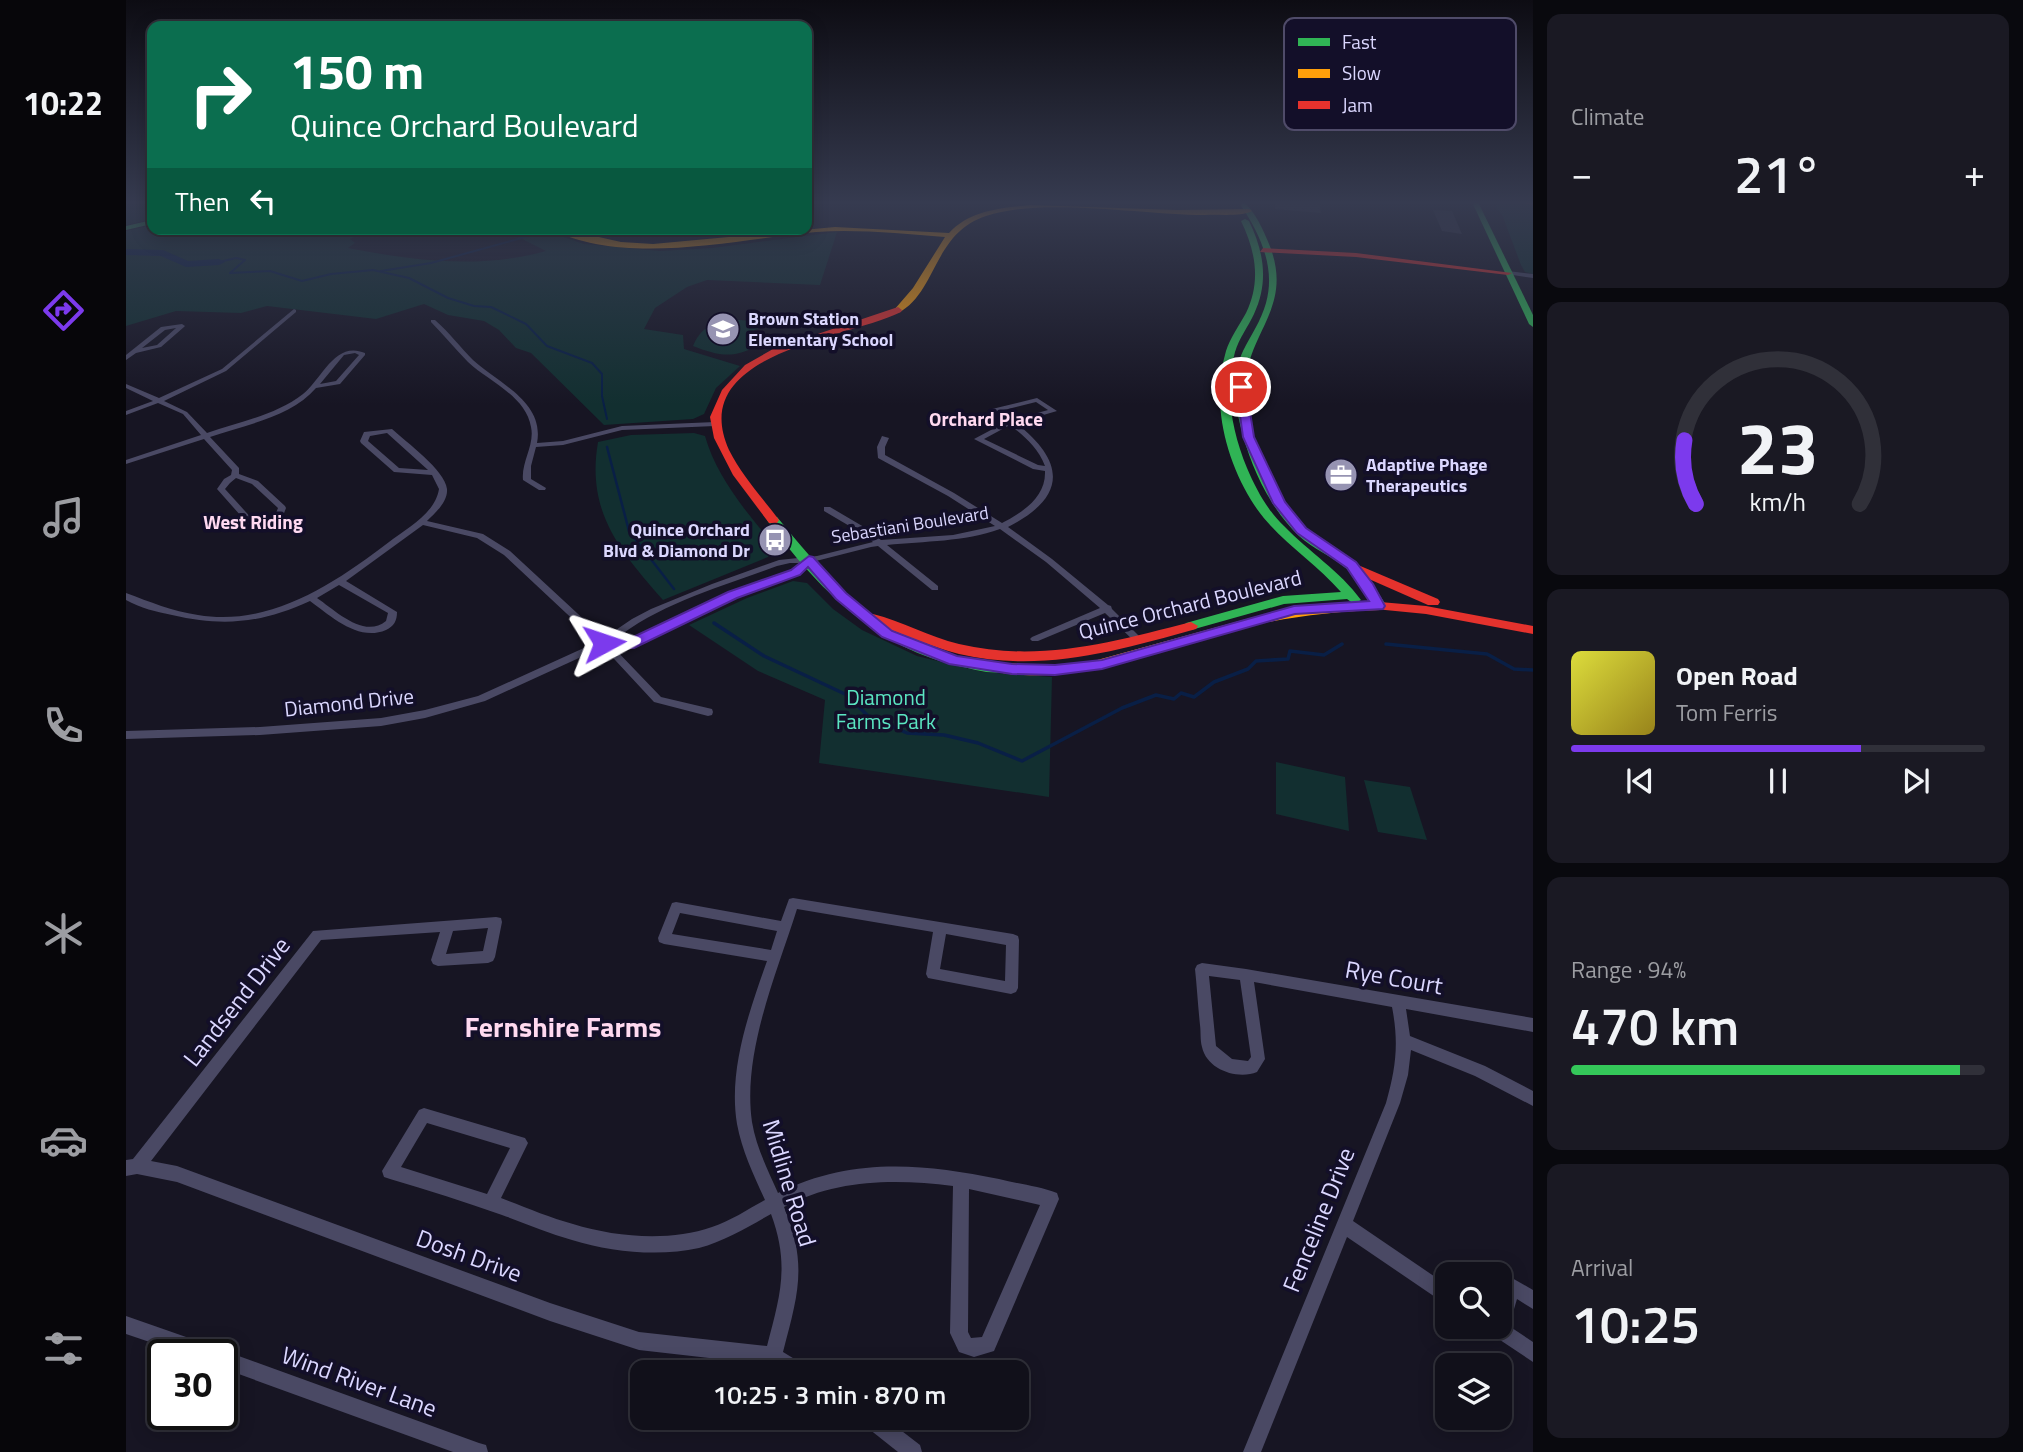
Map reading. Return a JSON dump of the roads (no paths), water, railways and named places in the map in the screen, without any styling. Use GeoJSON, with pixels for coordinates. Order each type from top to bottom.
{"type":"FeatureCollection","features":[{"type":"Feature","properties":{"kind":"street"},"geometry":{"type":"LineString","coordinates":[[533,445],[563,443],[622,428],[715,424],[723,397],[730,386],[756,363],[792,345],[901,309],[921,287],[931,270]]}},
{"type":"Feature","properties":{"kind":"street"},"geometry":{"type":"LineString","coordinates":[[1263,270],[1259,294],[1232,348],[1227,373],[1225,400],[1236,454],[1257,498],[1273,522],[1295,544],[1332,569],[1354,600]]}},
{"type":"Feature","properties":{"kind":"street"},"geometry":{"type":"LineString","coordinates":[[1274,270],[1272,298],[1266,317],[1246,355],[1242,375],[1241,392],[1246,428],[1260,465],[1289,517],[1315,542],[1351,565],[1433,602]]}},
{"type":"Feature","properties":{"kind":"street"},"geometry":{"type":"LineString","coordinates":[[1479,270],[1533,276]]}},
{"type":"Feature","properties":{"kind":"street"},"geometry":{"type":"LineString","coordinates":[[1506,270],[1533,324]]}},
{"type":"Feature","properties":{"kind":"street"},"geometry":{"type":"LineString","coordinates":[[126,413],[160,401],[223,370],[294,311]]}},
{"type":"Feature","properties":{"kind":"street"},"geometry":{"type":"LineString","coordinates":[[433,321],[475,364],[495,377],[530,414],[535,422],[536,432],[525,471],[527,480],[541,488]]}},
{"type":"Feature","properties":{"kind":"street"},"geometry":{"type":"LineString","coordinates":[[126,358],[163,328],[182,326],[159,346],[136,351]]}},
{"type":"Feature","properties":{"kind":"street"},"geometry":{"type":"LineString","coordinates":[[126,462],[277,412],[316,386],[345,353],[356,351],[363,354],[338,383],[316,386]]}},
{"type":"Feature","properties":{"kind":"street"},"geometry":{"type":"LineString","coordinates":[[126,386],[185,413],[206,435],[236,470],[235,476],[221,489],[252,523],[268,523],[278,519],[282,509],[250,478],[235,476]]}},
{"type":"Feature","properties":{"kind":"street"},"geometry":{"type":"LineString","coordinates":[[1050,469],[1036,467],[978,439],[1011,422],[1054,411],[1037,400],[994,410],[1011,422],[1038,443],[1050,469]]}},
{"type":"Feature","properties":{"kind":"street","name":"Quince Orchard Boulevard"},"geometry":{"type":"LineString","coordinates":[[715,424],[737,471],[768,514],[818,573],[862,615],[887,634],[954,660],[1033,670],[1102,664],[1294,610],[1354,600]]}},
{"type":"Feature","properties":{"kind":"street"},"geometry":{"type":"LineString","coordinates":[[126,596],[187,618],[219,621],[272,614],[312,598],[341,582],[421,522],[443,491],[443,485],[435,473],[389,431],[374,432],[364,438],[397,470],[435,473]]}},
{"type":"Feature","properties":{"kind":"street"},"geometry":{"type":"LineString","coordinates":[[885,438],[881,456],[941,487],[1066,571],[1108,608],[1138,640]]}},
{"type":"Feature","properties":{"kind":"street","name":"Sebastiani Boulevard"},"geometry":{"type":"LineString","coordinates":[[809,560],[877,543],[960,536],[1001,526],[1020,517],[1039,499],[1047,487],[1050,469]]}},
{"type":"Feature","properties":{"kind":"street"},"geometry":{"type":"LineString","coordinates":[[827,509],[866,532],[935,588]]}},
{"type":"Feature","properties":{"kind":"street"},"geometry":{"type":"LineString","coordinates":[[421,522],[480,536],[507,553],[604,643],[657,699],[708,712]]}},
{"type":"Feature","properties":{"kind":"street","name":"Diamond Drive"},"geometry":{"type":"LineString","coordinates":[[604,643],[629,645],[732,595],[795,572],[809,560]]}},
{"type":"Feature","properties":{"kind":"street","name":"Diamond Drive"},"geometry":{"type":"LineString","coordinates":[[126,735],[260,731],[403,718],[481,699],[604,643],[617,632],[700,591],[787,561],[809,560]]}},
{"type":"Feature","properties":{"kind":"street"},"geometry":{"type":"LineString","coordinates":[[1351,565],[1367,584],[1375,600]]}},
{"type":"Feature","properties":{"kind":"street"},"geometry":{"type":"LineString","coordinates":[[312,598],[360,630],[371,631],[389,624],[393,618],[392,612],[341,582]]}},
{"type":"Feature","properties":{"kind":"street","name":"Quince Orchard Boulevard"},"geometry":{"type":"LineString","coordinates":[[862,615],[899,625],[959,649],[1012,657],[1072,656],[1283,600],[1433,602],[1533,620]]}},
{"type":"Feature","properties":{"kind":"street","name":"Quince Orchard Boulevard"},"geometry":{"type":"LineString","coordinates":[[1375,600],[1533,630]]}},
{"type":"Feature","properties":{"kind":"street"},"geometry":{"type":"LineString","coordinates":[[1035,639],[1108,608]]}},
{"type":"Feature","properties":{"kind":"street","name":"Midline Road"},"geometry":{"type":"LineString","coordinates":[[773,1356],[791,1284],[789,1245],[757,1168],[743,1107],[745,1067],[793,903],[940,929]]}},
{"type":"Feature","properties":{"kind":"street"},"geometry":{"type":"LineString","coordinates":[[776,957],[664,937],[676,907],[786,927]]}},
{"type":"Feature","properties":{"kind":"street","name":"Landsend Drive"},"geometry":{"type":"LineString","coordinates":[[132,1167],[318,935],[448,926]]}},
{"type":"Feature","properties":{"kind":"street"},"geometry":{"type":"LineString","coordinates":[[940,929],[1013,940],[1011,988],[933,974],[940,929]]}},
{"type":"Feature","properties":{"kind":"street","name":"Rye Court"},"geometry":{"type":"LineString","coordinates":[[1247,975],[1258,1059],[1252,1067],[1240,1069],[1215,1058],[1209,1048],[1202,968],[1247,975],[1533,1025]]}},
{"type":"Feature","properties":{"kind":"street","name":"Fenceline Drive"},"geometry":{"type":"LineString","coordinates":[[1252,1452],[1404,1069],[1406,1041],[1398,1002]]}},
{"type":"Feature","properties":{"kind":"street"},"geometry":{"type":"LineString","coordinates":[[1406,1041],[1468,1066],[1533,1099]]}},
{"type":"Feature","properties":{"kind":"street"},"geometry":{"type":"LineString","coordinates":[[491,1202],[520,1143],[424,1115],[390,1171],[491,1202],[586,1236],[638,1244],[685,1242],[732,1228],[801,1190],[829,1180],[871,1172],[906,1173],[961,1180],[1051,1199],[988,1345],[974,1348],[965,1346],[959,1333],[961,1180]]}},
{"type":"Feature","properties":{"kind":"street","name":"Dosh Drive"},"geometry":{"type":"LineString","coordinates":[[132,1167],[177,1174],[550,1312],[639,1341],[773,1356],[780,1360]]}},
{"type":"Feature","properties":{"kind":"street"},"geometry":{"type":"LineString","coordinates":[[1343,1224],[1435,1287]]}},
{"type":"Feature","properties":{"kind":"street"},"geometry":{"type":"LineString","coordinates":[[1512,1286],[1533,1300]]}},
{"type":"Feature","properties":{"kind":"street"},"geometry":{"type":"LineString","coordinates":[[126,1325],[166,1339]]}},
{"type":"Feature","properties":{"kind":"street"},"geometry":{"type":"LineString","coordinates":[[1512,1337],[1533,1353]]}},
{"type":"Feature","properties":{"kind":"street","name":"Wind River Lane"},"geometry":{"type":"LineString","coordinates":[[238,1365],[479,1452]]}},
{"type":"Feature","properties":{"kind":"street"},"geometry":{"type":"LineString","coordinates":[[886,1430],[914,1452]]}},
{"type":"Feature","properties":{"kind":"waterway"},"geometry":{"type":"LineString","coordinates":[[234,270],[230,273],[270,271],[302,281],[331,274],[373,270],[409,278],[448,298],[474,306],[491,307],[526,324],[547,346],[592,363],[602,374],[602,396],[607,419]]}},
{"type":"Feature","properties":{"kind":"waterway"},"geometry":{"type":"LineString","coordinates":[[381,271],[389,270]]}},
{"type":"Feature","properties":{"kind":"waterway"},"geometry":{"type":"LineString","coordinates":[[607,447],[629,531],[674,589]]}},
{"type":"Feature","properties":{"kind":"waterway"},"geometry":{"type":"LineString","coordinates":[[714,623],[764,656],[847,695],[868,716],[907,733],[944,735],[978,743],[1022,761],[1122,708],[1156,695],[1174,699],[1181,693],[1194,697],[1214,682],[1248,669],[1256,661],[1288,659],[1290,651],[1324,655],[1342,644]]}},
{"type":"Feature","properties":{"kind":"waterway"},"geometry":{"type":"LineString","coordinates":[[1386,644],[1487,654],[1514,669],[1533,670]]}},
{"type":"Feature","properties":{"kind":"place","name":"Brown Station Elementary School"},"geometry":{"type":"Point","coordinates":[723,329]}},
{"type":"Feature","properties":{"kind":"place","name":"Adaptive Phage Therapeutics"},"geometry":{"type":"Point","coordinates":[1341,475]}},
{"type":"Feature","properties":{"kind":"place","name":"Quince Orchard Blvd & Diamond Dr"},"geometry":{"type":"Point","coordinates":[775,540]}},
{"type":"Feature","properties":{"kind":"district","name":"Orchard Place"},"geometry":{"type":"Point","coordinates":[986,419]}},
{"type":"Feature","properties":{"kind":"district","name":"West Riding"},"geometry":{"type":"Point","coordinates":[253,522]}},
{"type":"Feature","properties":{"kind":"district","name":"Fernshire Farms"},"geometry":{"type":"Point","coordinates":[563,1027]}},
{"type":"Feature","properties":{"kind":"park label","name":"Diamond Farms Park"},"geometry":{"type":"Point","coordinates":[886,710]}}]}
